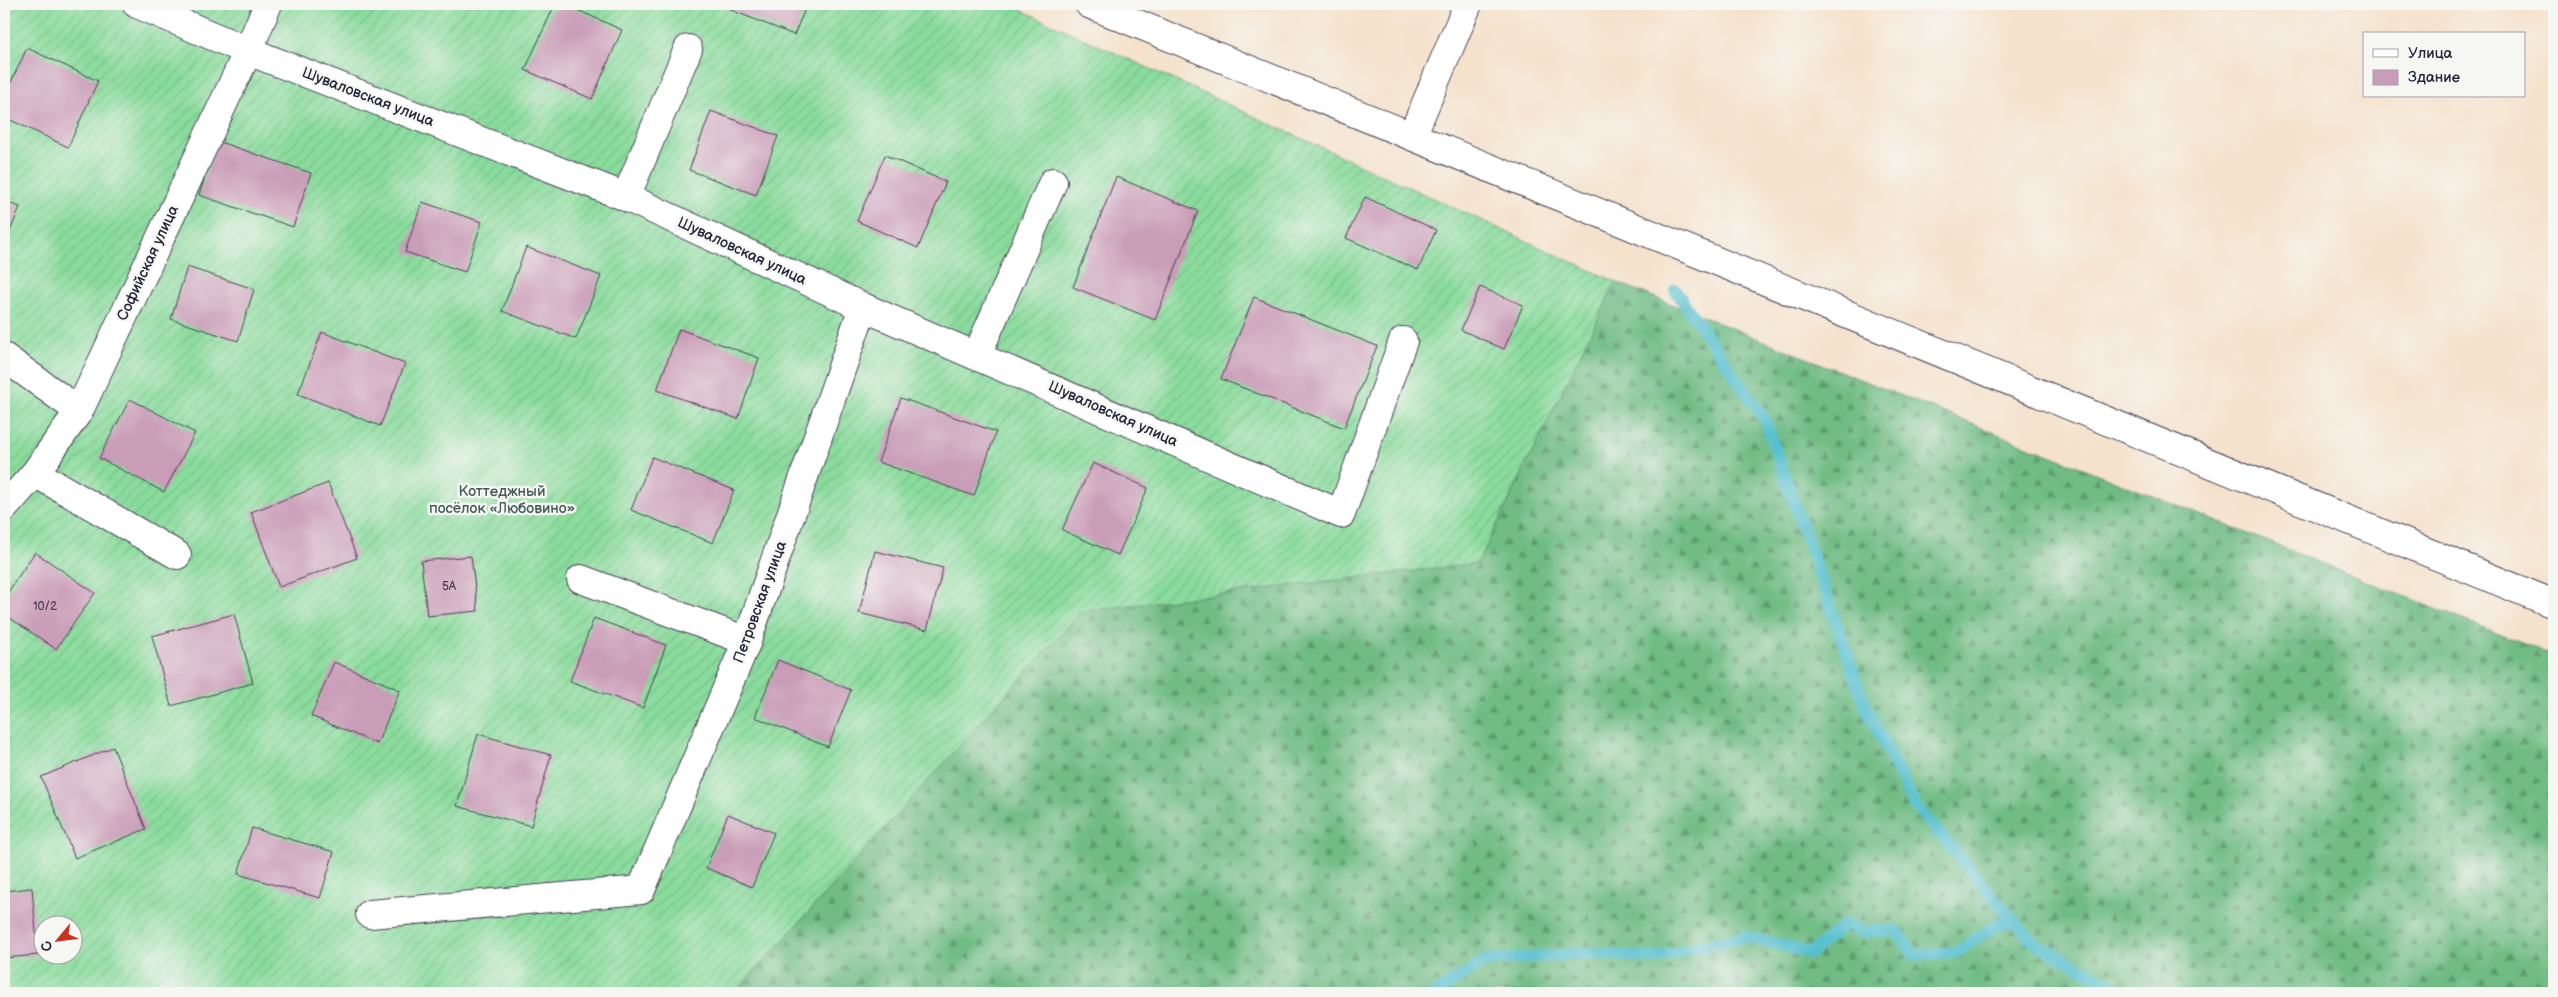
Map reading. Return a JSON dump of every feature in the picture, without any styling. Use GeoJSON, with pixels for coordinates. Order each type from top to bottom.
{"type":"FeatureCollection","features":[{"type":"Feature","properties":{"kind":"street","name":"Шуваловская улица"},"geometry":{"type":"LineString","coordinates":[[137,4],[248,51],[626,197],[863,307],[1341,514],[1403,341]]}},
{"type":"Feature","properties":{"kind":"street","name":"Софийская улица"},"geometry":{"type":"LineString","coordinates":[[4,508],[35,474],[79,411],[248,51],[268,4]]}},
{"type":"Feature","properties":{"kind":"street"},"geometry":{"type":"LineString","coordinates":[[1089,4],[2554,604]]}},
{"type":"Feature","properties":{"kind":"street"},"geometry":{"type":"LineString","coordinates":[[1412,136],[1468,4]]}},
{"type":"Feature","properties":{"kind":"street"},"geometry":{"type":"LineString","coordinates":[[626,197],[688,49]]}},
{"type":"Feature","properties":{"kind":"street"},"geometry":{"type":"LineString","coordinates":[[977,355],[1053,182]]}},
{"type":"Feature","properties":{"kind":"street","name":"Петровская улица"},"geometry":{"type":"LineString","coordinates":[[370,914],[641,890],[747,641],[863,307]]}},
{"type":"Feature","properties":{"kind":"street"},"geometry":{"type":"LineString","coordinates":[[4,357],[79,411]]}},
{"type":"Feature","properties":{"kind":"street"},"geometry":{"type":"LineString","coordinates":[[35,474],[177,555]]}},
{"type":"Feature","properties":{"kind":"street"},"geometry":{"type":"LineString","coordinates":[[581,579],[747,641]]}},
{"type":"Feature","properties":{"kind":"green space","name":"Коттеджный посёлок «Любовино»"},"geometry":{"type":"Polygon","coordinates":[[[4,4],[1008,4],[1616,282],[1478,563],[1082,611],[736,992],[4,993],[4,4]]]}},
{"type":"Feature","properties":{"kind":"green space"},"geometry":{"type":"Polygon","coordinates":[[[1616,282],[2554,656],[2554,993],[672,993],[736,992],[1082,611],[1478,563],[1616,282]]]}},
{"type":"Feature","properties":{"kind":"building"},"geometry":{"type":"Polygon","coordinates":[[[555,4],[564,4],[622,30],[592,99],[525,70],[555,4]]]}},
{"type":"Feature","properties":{"kind":"building"},"geometry":{"type":"Polygon","coordinates":[[[733,4],[807,4],[794,35],[731,10],[733,4]]]}},
{"type":"Feature","properties":{"kind":"building"},"geometry":{"type":"Polygon","coordinates":[[[27,48],[98,81],[68,147],[4,117],[4,97],[27,48]]]}},
{"type":"Feature","properties":{"kind":"building"},"geometry":{"type":"Polygon","coordinates":[[[711,111],[778,136],[756,195],[689,170],[711,111]]]}},
{"type":"Feature","properties":{"kind":"building"},"geometry":{"type":"Polygon","coordinates":[[[217,141],[311,173],[293,227],[199,195],[217,141]]]}},
{"type":"Feature","properties":{"kind":"building"},"geometry":{"type":"Polygon","coordinates":[[[885,155],[946,182],[918,248],[857,221],[885,155]]]}},
{"type":"Feature","properties":{"kind":"building"},"geometry":{"type":"Polygon","coordinates":[[[1116,177],[1198,211],[1155,320],[1073,287],[1116,177]]]}},
{"type":"Feature","properties":{"kind":"building"},"geometry":{"type":"Polygon","coordinates":[[[1365,197],[1436,230],[1418,270],[1346,238],[1365,197]]]}},
{"type":"Feature","properties":{"kind":"building"},"geometry":{"type":"Polygon","coordinates":[[[4,201],[20,207],[4,246],[4,201]]]}},
{"type":"Feature","properties":{"kind":"building"},"geometry":{"type":"Polygon","coordinates":[[[422,202],[482,222],[465,272],[405,252],[422,202]]]}},
{"type":"Feature","properties":{"kind":"building"},"geometry":{"type":"Polygon","coordinates":[[[526,247],[601,276],[576,339],[502,311],[526,247]]]}},
{"type":"Feature","properties":{"kind":"building"},"geometry":{"type":"Polygon","coordinates":[[[187,267],[254,289],[238,341],[171,319],[187,267]]]}},
{"type":"Feature","properties":{"kind":"building"},"geometry":{"type":"Polygon","coordinates":[[[1480,287],[1523,305],[1504,349],[1461,330],[1480,287]]]}},
{"type":"Feature","properties":{"kind":"building"},"geometry":{"type":"Polygon","coordinates":[[[1254,297],[1377,346],[1344,428],[1221,379],[1254,297]]]}},
{"type":"Feature","properties":{"kind":"building"},"geometry":{"type":"Polygon","coordinates":[[[679,329],[759,358],[738,419],[657,390],[679,329]]]}},
{"type":"Feature","properties":{"kind":"building"},"geometry":{"type":"Polygon","coordinates":[[[322,332],[405,364],[380,426],[298,394],[322,332]]]}},
{"type":"Feature","properties":{"kind":"building"},"geometry":{"type":"Polygon","coordinates":[[[901,398],[996,432],[974,496],[878,462],[901,398]]]}},
{"type":"Feature","properties":{"kind":"building"},"geometry":{"type":"Polygon","coordinates":[[[130,399],[195,433],[164,492],[99,458],[130,399]]]}},
{"type":"Feature","properties":{"kind":"building"},"geometry":{"type":"Polygon","coordinates":[[[652,457],[734,490],[713,543],[631,510],[652,457]]]}},
{"type":"Feature","properties":{"kind":"building"},"geometry":{"type":"Polygon","coordinates":[[[1093,463],[1148,488],[1118,555],[1062,530],[1093,463]]]}},
{"type":"Feature","properties":{"kind":"building"},"geometry":{"type":"Polygon","coordinates":[[[328,483],[357,558],[279,587],[251,512],[328,483]]]}},
{"type":"Feature","properties":{"kind":"building"},"geometry":{"type":"Polygon","coordinates":[[[875,551],[943,568],[927,630],[859,613],[875,551]]]}},
{"type":"Feature","properties":{"kind":"building"},"geometry":{"type":"Polygon","coordinates":[[[35,552],[95,593],[56,649],[4,614],[4,598],[35,552]]]}},
{"type":"Feature","properties":{"kind":"building"},"geometry":{"type":"Polygon","coordinates":[[[471,556],[478,611],[427,616],[421,561],[471,556]]]}},
{"type":"Feature","properties":{"kind":"building"},"geometry":{"type":"Polygon","coordinates":[[[234,614],[253,683],[171,706],[152,636],[234,614]]]}},
{"type":"Feature","properties":{"kind":"building"},"geometry":{"type":"Polygon","coordinates":[[[594,618],[666,645],[643,708],[570,681],[594,618]]]}},
{"type":"Feature","properties":{"kind":"building"},"geometry":{"type":"Polygon","coordinates":[[[778,660],[851,690],[828,747],[755,717],[778,660]]]}},
{"type":"Feature","properties":{"kind":"building"},"geometry":{"type":"Polygon","coordinates":[[[334,662],[400,690],[377,744],[311,716],[334,662]]]}},
{"type":"Feature","properties":{"kind":"building"},"geometry":{"type":"Polygon","coordinates":[[[478,734],[551,755],[531,826],[457,806],[478,734]]]}},
{"type":"Feature","properties":{"kind":"building"},"geometry":{"type":"Polygon","coordinates":[[[113,747],[146,829],[75,858],[41,777],[113,747]]]}},
{"type":"Feature","properties":{"kind":"building"},"geometry":{"type":"Polygon","coordinates":[[[728,814],[774,833],[752,887],[706,868],[728,814]]]}},
{"type":"Feature","properties":{"kind":"building"},"geometry":{"type":"Polygon","coordinates":[[[252,828],[334,852],[320,898],[238,874],[252,828]]]}},
{"type":"Feature","properties":{"kind":"building"},"geometry":{"type":"Polygon","coordinates":[[[32,888],[34,914],[32,914],[32,956],[4,958],[4,891],[32,888]]]}},
{"type":"Feature","properties":{"kind":"waterway"},"geometry":{"type":"LineString","coordinates":[[1675,290],[1765,420],[1865,706],[1916,807],[2012,919]]}},
{"type":"Feature","properties":{"kind":"waterway"},"geometry":{"type":"LineString","coordinates":[[1436,993],[1484,961],[1587,953],[1654,958],[1744,936],[1811,953],[1846,923],[1862,932],[1896,930],[1914,955],[1957,952],[1993,927],[2012,919],[2035,943],[2117,988],[2121,993]]}}]}
